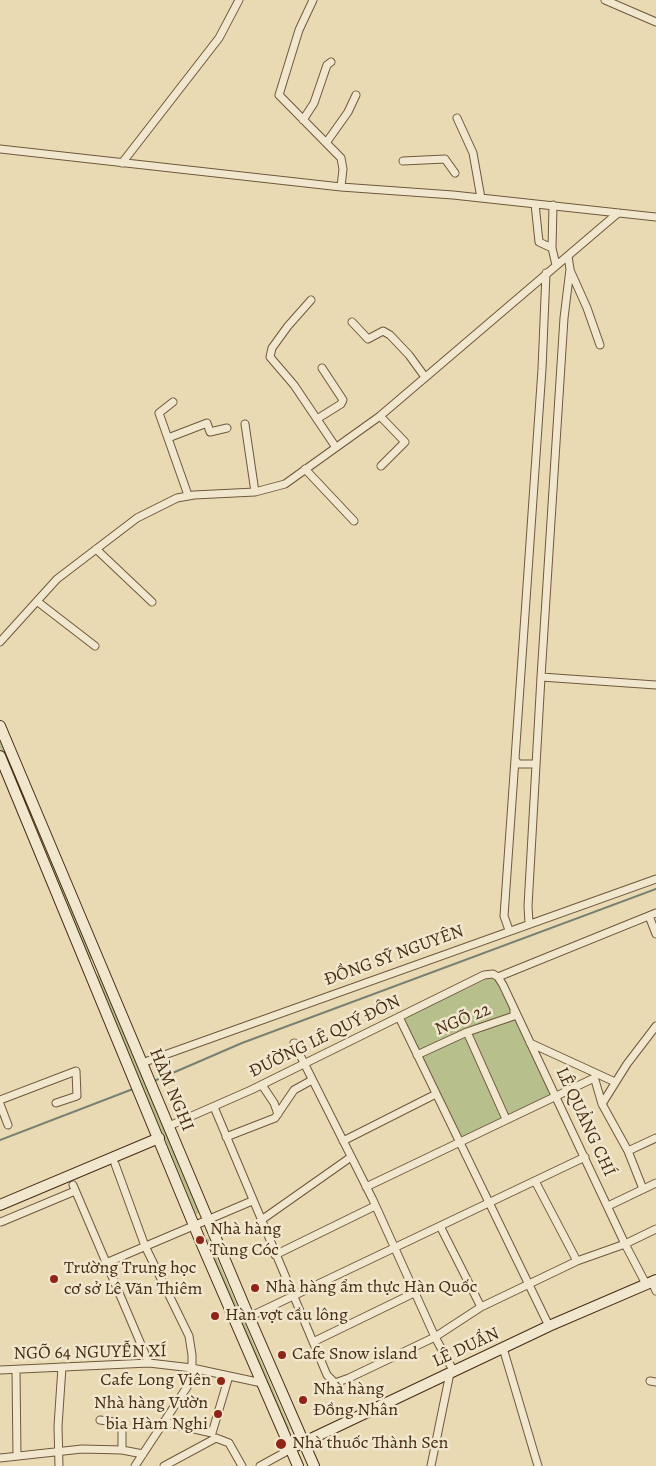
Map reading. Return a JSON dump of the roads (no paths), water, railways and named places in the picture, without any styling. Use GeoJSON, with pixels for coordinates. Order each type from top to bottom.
{"type":"FeatureCollection","features":[{"type":"Feature","properties":{"kind":"main road","name":"HÀM NGHI"},"geometry":{"type":"LineString","coordinates":[[0,726],[302,1443],[314,1466]]}},
{"type":"Feature","properties":{"kind":"main road","name":"HÀM NGHI"},"geometry":{"type":"LineString","coordinates":[[0,756],[194,1225],[298,1466]]}},
{"type":"Feature","properties":{"kind":"main road"},"geometry":{"type":"LineString","coordinates":[[0,1205],[158,1138]]}},
{"type":"Feature","properties":{"kind":"main road","name":"LÊ DUẨN"},"geometry":{"type":"LineString","coordinates":[[291,1450],[302,1443],[549,1326],[653,1284]]}},
{"type":"Feature","properties":{"kind":"street"},"geometry":{"type":"LineString","coordinates":[[122,163],[219,38],[239,0]]}},
{"type":"Feature","properties":{"kind":"street"},"geometry":{"type":"LineString","coordinates":[[314,0],[301,24],[280,91],[281,99],[341,158],[343,169],[341,187]]}},
{"type":"Feature","properties":{"kind":"street"},"geometry":{"type":"LineString","coordinates":[[605,0],[656,22]]}},
{"type":"Feature","properties":{"kind":"street"},"geometry":{"type":"LineString","coordinates":[[302,120],[314,103],[327,65],[331,62]]}},
{"type":"Feature","properties":{"kind":"street"},"geometry":{"type":"LineString","coordinates":[[326,143],[348,112],[356,95]]}},
{"type":"Feature","properties":{"kind":"street"},"geometry":{"type":"LineString","coordinates":[[457,118],[473,153],[481,198]]}},
{"type":"Feature","properties":{"kind":"street"},"geometry":{"type":"LineString","coordinates":[[0,149],[341,187],[481,198],[656,217]]}},
{"type":"Feature","properties":{"kind":"street"},"geometry":{"type":"LineString","coordinates":[[403,161],[445,159],[455,173]]}},
{"type":"Feature","properties":{"kind":"street"},"geometry":{"type":"LineString","coordinates":[[535,204],[539,242],[552,248]]}},
{"type":"Feature","properties":{"kind":"street"},"geometry":{"type":"LineString","coordinates":[[553,205],[552,248],[556,265]]}},
{"type":"Feature","properties":{"kind":"street"},"geometry":{"type":"LineString","coordinates":[[0,642],[57,579],[137,518],[177,498],[188,495],[255,492],[285,484],[335,446],[380,416],[618,213]]}},
{"type":"Feature","properties":{"kind":"street"},"geometry":{"type":"LineString","coordinates":[[568,256],[570,269],[600,345]]}},
{"type":"Feature","properties":{"kind":"street"},"geometry":{"type":"LineString","coordinates":[[509,930],[504,916],[525,763],[540,677],[564,318],[570,269]]}},
{"type":"Feature","properties":{"kind":"street"},"geometry":{"type":"LineString","coordinates":[[529,923],[525,763],[546,274]]}},
{"type":"Feature","properties":{"kind":"street"},"geometry":{"type":"LineString","coordinates":[[311,300],[288,326],[270,353],[272,360],[294,385],[335,446]]}},
{"type":"Feature","properties":{"kind":"street"},"geometry":{"type":"LineString","coordinates":[[352,322],[368,339],[383,331],[390,335],[409,355],[425,377]]}},
{"type":"Feature","properties":{"kind":"street"},"geometry":{"type":"LineString","coordinates":[[317,419],[341,404],[343,400],[322,368]]}},
{"type":"Feature","properties":{"kind":"street"},"geometry":{"type":"LineString","coordinates":[[173,402],[159,413],[188,495]]}},
{"type":"Feature","properties":{"kind":"street"},"geometry":{"type":"LineString","coordinates":[[380,416],[405,442],[381,466]]}},
{"type":"Feature","properties":{"kind":"street"},"geometry":{"type":"LineString","coordinates":[[168,438],[207,422],[210,432],[227,428]]}},
{"type":"Feature","properties":{"kind":"street"},"geometry":{"type":"LineString","coordinates":[[245,424],[255,492]]}},
{"type":"Feature","properties":{"kind":"street"},"geometry":{"type":"LineString","coordinates":[[305,469],[354,521]]}},
{"type":"Feature","properties":{"kind":"street"},"geometry":{"type":"LineString","coordinates":[[96,549],[152,602]]}},
{"type":"Feature","properties":{"kind":"street"},"geometry":{"type":"LineString","coordinates":[[38,602],[95,646]]}},
{"type":"Feature","properties":{"kind":"street"},"geometry":{"type":"LineString","coordinates":[[540,677],[656,686]]}},
{"type":"Feature","properties":{"kind":"street","name":"ĐỒNG SỸ NGUYÊN"},"geometry":{"type":"LineString","coordinates":[[142,1064],[509,930],[656,879]]}},
{"type":"Feature","properties":{"kind":"street"},"geometry":{"type":"LineString","coordinates":[[652,914],[656,934]]}},
{"type":"Feature","properties":{"kind":"street","name":"ĐƯỜNG LÊ QUÝ ĐÔN"},"geometry":{"type":"LineString","coordinates":[[169,1126],[262,1085],[484,975],[493,974],[496,976],[652,914]]}},
{"type":"Feature","properties":{"kind":"street","name":"LÊ QUẢNG CHÍ"},"geometry":{"type":"LineString","coordinates":[[496,976],[556,1095],[625,1244],[653,1284]]}},
{"type":"Feature","properties":{"kind":"street","name":"NGÕ 22"},"geometry":{"type":"LineString","coordinates":[[418,1055],[467,1032],[514,1016],[514,1010]]}},
{"type":"Feature","properties":{"kind":"street"},"geometry":{"type":"LineString","coordinates":[[399,1017],[488,1204],[549,1326]]}},
{"type":"Feature","properties":{"kind":"street"},"geometry":{"type":"LineString","coordinates":[[602,1104],[615,1082],[656,1026]]}},
{"type":"Feature","properties":{"kind":"street"},"geometry":{"type":"LineString","coordinates":[[467,1032],[506,1119]]}},
{"type":"Feature","properties":{"kind":"street"},"geometry":{"type":"LineString","coordinates":[[294,1043],[366,1187],[452,1373],[431,1466]]}},
{"type":"Feature","properties":{"kind":"street"},"geometry":{"type":"LineString","coordinates":[[530,1043],[615,1082]]}},
{"type":"Feature","properties":{"kind":"street"},"geometry":{"type":"LineString","coordinates":[[0,1100],[76,1071],[77,1096],[56,1103]]}},
{"type":"Feature","properties":{"kind":"street"},"geometry":{"type":"LineString","coordinates":[[366,1187],[592,1079],[595,1080],[602,1104],[628,1151],[643,1189]]}},
{"type":"Feature","properties":{"kind":"street"},"geometry":{"type":"LineString","coordinates":[[226,1137],[261,1124],[278,1114],[294,1090],[312,1080]]}},
{"type":"Feature","properties":{"kind":"street"},"geometry":{"type":"LineString","coordinates":[[262,1085],[274,1103],[278,1114]]}},
{"type":"Feature","properties":{"kind":"street"},"geometry":{"type":"LineString","coordinates":[[343,1141],[436,1094]]}},
{"type":"Feature","properties":{"kind":"street"},"geometry":{"type":"LineString","coordinates":[[0,1104],[8,1125]]}},
{"type":"Feature","properties":{"kind":"street"},"geometry":{"type":"LineString","coordinates":[[214,1107],[312,1342],[327,1375],[335,1383],[350,1378],[435,1337],[481,1307],[577,1261],[625,1244],[656,1230]]}},
{"type":"Feature","properties":{"kind":"street"},"geometry":{"type":"LineString","coordinates":[[628,1151],[656,1138]]}},
{"type":"Feature","properties":{"kind":"street"},"geometry":{"type":"LineString","coordinates":[[260,1221],[351,1157]]}},
{"type":"Feature","properties":{"kind":"street"},"geometry":{"type":"LineString","coordinates":[[249,1317],[294,1298],[585,1157]]}},
{"type":"Feature","properties":{"kind":"street"},"geometry":{"type":"LineString","coordinates":[[115,1164],[146,1246],[188,1336],[192,1368],[187,1387],[135,1466]]}},
{"type":"Feature","properties":{"kind":"street"},"geometry":{"type":"LineString","coordinates":[[535,1181],[577,1261]]}},
{"type":"Feature","properties":{"kind":"street"},"geometry":{"type":"LineString","coordinates":[[608,1206],[656,1183]]}},
{"type":"Feature","properties":{"kind":"street"},"geometry":{"type":"LineString","coordinates":[[1,1222],[74,1188],[149,1363]]}},
{"type":"Feature","properties":{"kind":"street"},"geometry":{"type":"LineString","coordinates":[[106,1263],[252,1201]]}},
{"type":"Feature","properties":{"kind":"street"},"geometry":{"type":"LineString","coordinates":[[275,1255],[375,1206]]}},
{"type":"Feature","properties":{"kind":"street"},"geometry":{"type":"LineString","coordinates":[[440,1226],[481,1307]]}},
{"type":"Feature","properties":{"kind":"street"},"geometry":{"type":"LineString","coordinates":[[312,1342],[416,1292]]}},
{"type":"Feature","properties":{"kind":"street"},"geometry":{"type":"LineString","coordinates":[[503,1348],[538,1466]]}},
{"type":"Feature","properties":{"kind":"street","name":"NGÕ 64 NGUYỄN XÍ"},"geometry":{"type":"LineString","coordinates":[[0,1370],[149,1363],[192,1368],[262,1383]]}},
{"type":"Feature","properties":{"kind":"street"},"geometry":{"type":"LineString","coordinates":[[59,1466],[62,1367]]}},
{"type":"Feature","properties":{"kind":"street"},"geometry":{"type":"LineString","coordinates":[[16,1370],[17,1456]]}},
{"type":"Feature","properties":{"kind":"street"},"geometry":{"type":"LineString","coordinates":[[163,1422],[212,1432],[230,1376]]}},
{"type":"Feature","properties":{"kind":"street"},"geometry":{"type":"LineString","coordinates":[[100,1420],[115,1422],[120,1425],[122,1431],[122,1450]]}},
{"type":"Feature","properties":{"kind":"street"},"geometry":{"type":"LineString","coordinates":[[164,1466],[216,1438],[229,1443],[242,1466]]}},
{"type":"Feature","properties":{"kind":"street"},"geometry":{"type":"LineString","coordinates":[[0,1458],[59,1450],[122,1450],[143,1454]]}},
{"type":"Feature","properties":{"kind":"street"},"geometry":{"type":"LineString","coordinates":[[260,1466],[291,1450]]}},
{"type":"Feature","properties":{"kind":"waterway"},"geometry":{"type":"LineString","coordinates":[[154,1081],[242,1043],[656,889]]}},
{"type":"Feature","properties":{"kind":"waterway"},"geometry":{"type":"LineString","coordinates":[[0,1140],[133,1089]]}},
{"type":"Feature","properties":{"kind":"place","name":"Nhà hàng Tùng Cóc"},"geometry":{"type":"Point","coordinates":[200,1240]}},
{"type":"Feature","properties":{"kind":"place","name":"Trường Trung học cơ sở Lê Văn Thiêm"},"geometry":{"type":"Point","coordinates":[54,1279]}},
{"type":"Feature","properties":{"kind":"place","name":"Nhà hàng ẩm thực Hàn Quốc"},"geometry":{"type":"Point","coordinates":[255,1288]}},
{"type":"Feature","properties":{"kind":"place","name":"Hàn vợt cầu lông"},"geometry":{"type":"Point","coordinates":[215,1316]}},
{"type":"Feature","properties":{"kind":"place","name":"Cafe Snow island"},"geometry":{"type":"Point","coordinates":[282,1355]}},
{"type":"Feature","properties":{"kind":"place","name":"Cafe Long Viên"},"geometry":{"type":"Point","coordinates":[221,1381]}},
{"type":"Feature","properties":{"kind":"place","name":"Nhà hàng Đồng Nhân"},"geometry":{"type":"Point","coordinates":[303,1400]}},
{"type":"Feature","properties":{"kind":"place","name":"Nhà hàng Vườn bia Hàm Nghi"},"geometry":{"type":"Point","coordinates":[218,1414]}},
{"type":"Feature","properties":{"kind":"place","name":"Nhà thuốc Thành Sen"},"geometry":{"type":"Point","coordinates":[281,1444]}}]}
